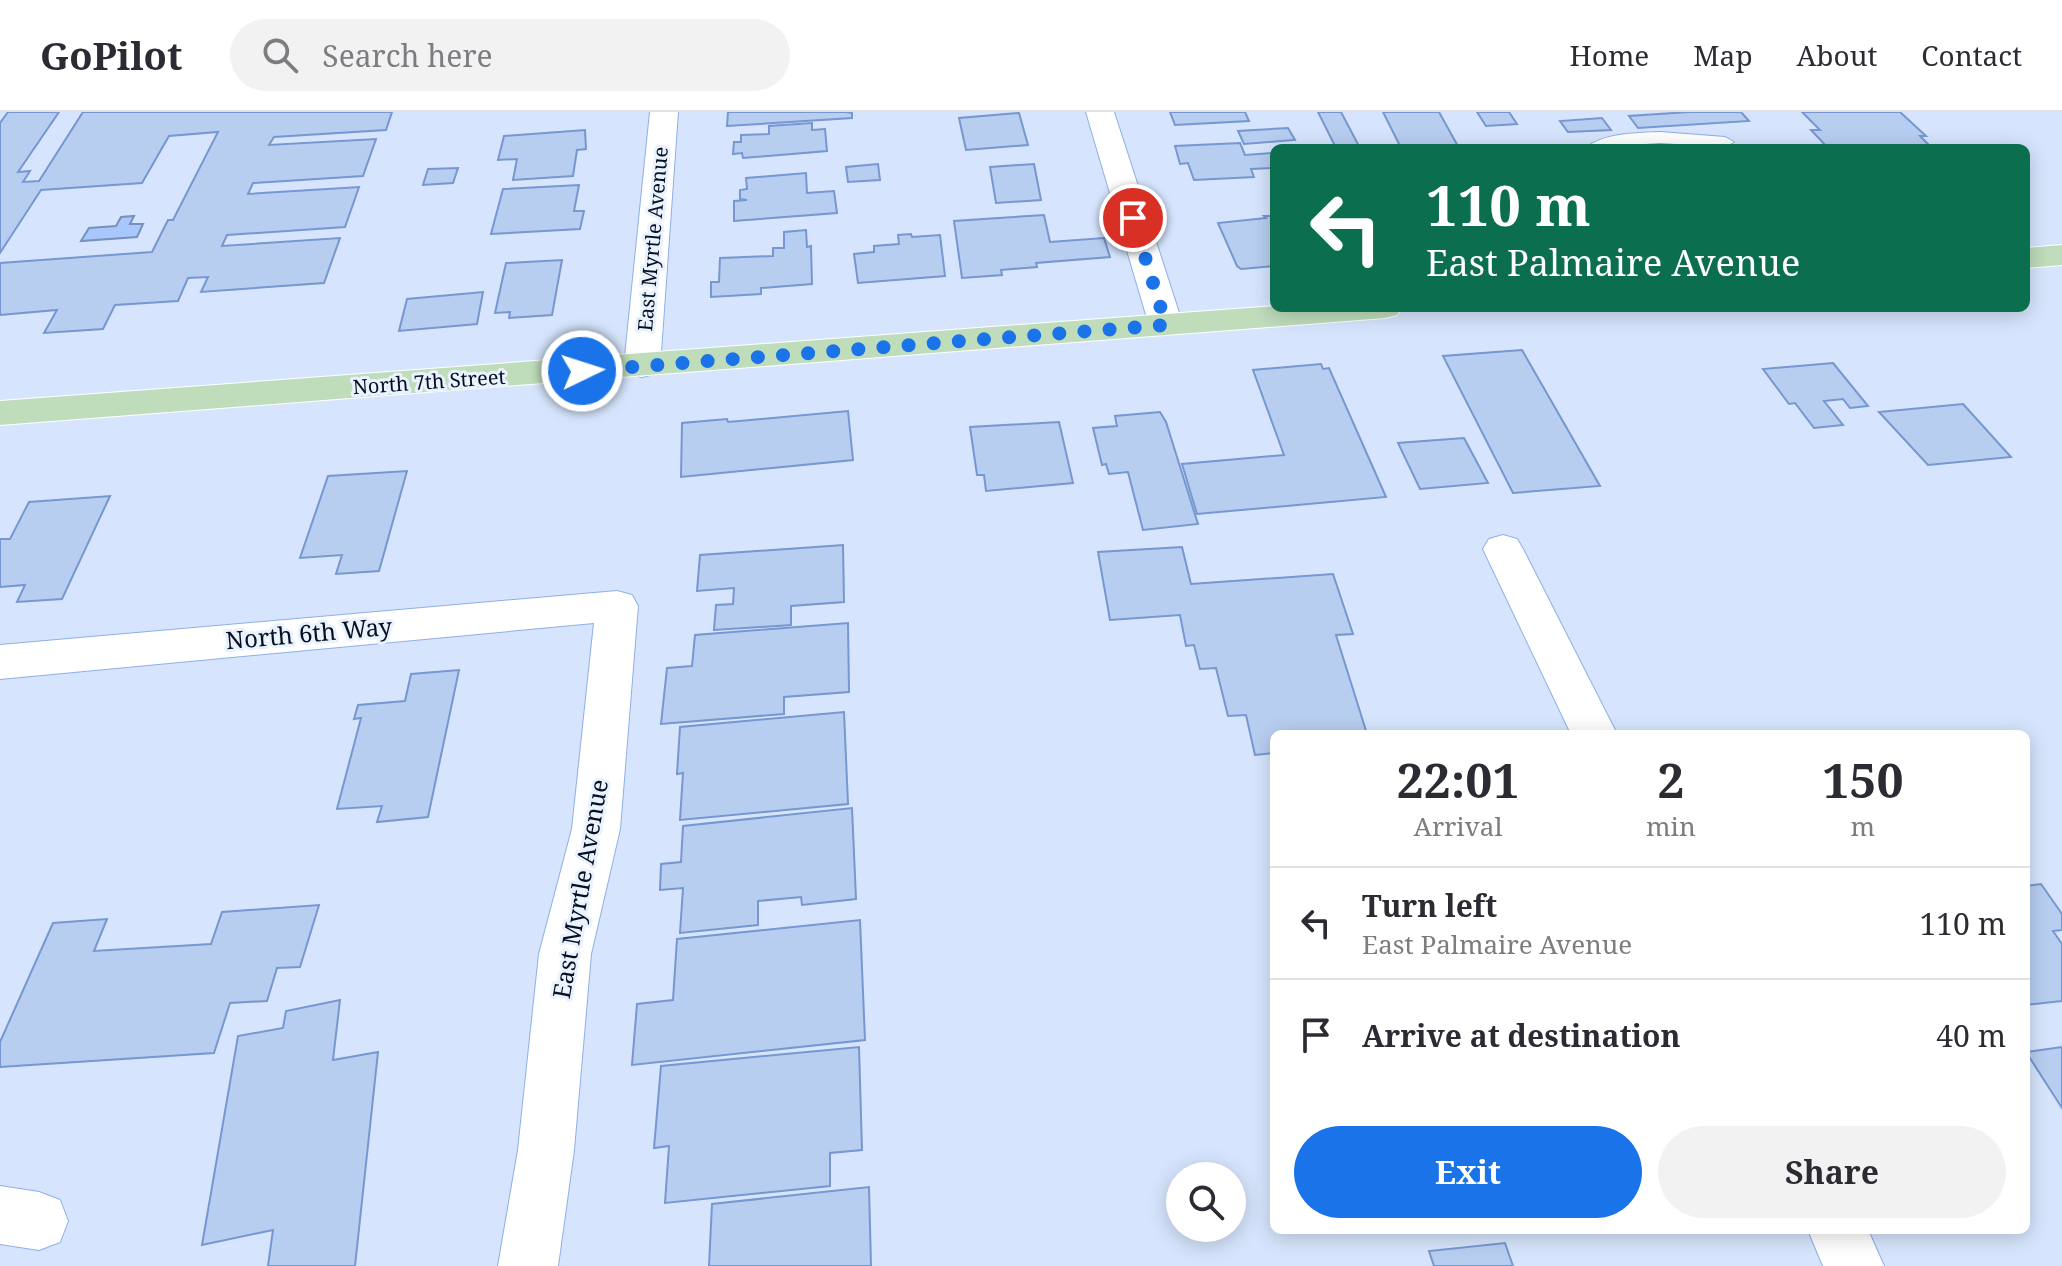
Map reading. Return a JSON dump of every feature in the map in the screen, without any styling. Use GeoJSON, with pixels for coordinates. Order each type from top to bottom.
{"type":"FeatureCollection","features":[{"type":"Feature","properties":{"kind":"main road"},"geometry":{"type":"LineString","coordinates":[[2030,258],[2062,255]]}},
{"type":"Feature","properties":{"kind":"main road","name":"North 7th Street"},"geometry":{"type":"LineString","coordinates":[[0,413],[1333,312]]}},
{"type":"Feature","properties":{"kind":"street","name":"East Myrtle Avenue"},"geometry":{"type":"LineString","coordinates":[[642,366],[664,112]]}},
{"type":"Feature","properties":{"kind":"street"},"geometry":{"type":"LineString","coordinates":[[1100,112],[1166,325]]}},
{"type":"Feature","properties":{"kind":"street"},"geometry":{"type":"LineString","coordinates":[[1503,549],[1592,730]]}},
{"type":"Feature","properties":{"kind":"street","name":"East Myrtle Avenue"},"geometry":{"type":"LineString","coordinates":[[528,1266],[546,1150],[565,954],[596,829],[617,606]]}},
{"type":"Feature","properties":{"kind":"street","name":"North 6th Way"},"geometry":{"type":"LineString","coordinates":[[0,662],[617,606]]}},
{"type":"Feature","properties":{"kind":"street"},"geometry":{"type":"LineString","coordinates":[[1839,1234],[1854,1266]]}},
{"type":"Feature","properties":{"kind":"lane"},"geometry":{"type":"LineString","coordinates":[[1607,144],[1683,137],[1725,142]]}},
{"type":"Feature","properties":{"kind":"water"},"geometry":{"type":"Polygon","coordinates":[[[134,216],[130,224],[143,224],[137,237],[81,241],[89,228],[116,226],[121,217],[134,216]]]}},
{"type":"Feature","properties":{"kind":"building"},"geometry":{"type":"Polygon","coordinates":[[[8,112],[59,112],[18,172],[30,171],[23,182],[39,181],[83,112],[392,112],[386,130],[274,137],[269,145],[376,139],[363,176],[253,183],[248,194],[359,187],[345,227],[227,235],[222,246],[340,238],[324,283],[201,292],[208,277],[188,278],[178,301],[115,305],[103,329],[44,333],[57,310],[0,315],[0,263],[152,252],[168,220],[173,220],[218,132],[169,136],[142,183],[41,190],[0,253],[0,123],[8,112]]]}},
{"type":"Feature","properties":{"kind":"building"},"geometry":{"type":"Polygon","coordinates":[[[728,112],[846,112],[852,113],[852,118],[727,126],[728,112]]]}},
{"type":"Feature","properties":{"kind":"building"},"geometry":{"type":"Polygon","coordinates":[[[1170,112],[1245,112],[1249,121],[1175,125],[1170,112]]]}},
{"type":"Feature","properties":{"kind":"building"},"geometry":{"type":"Polygon","coordinates":[[[1318,112],[1341,112],[1358,144],[1334,144],[1318,112]]]}},
{"type":"Feature","properties":{"kind":"building"},"geometry":{"type":"Polygon","coordinates":[[[1383,112],[1439,112],[1457,144],[1399,144],[1383,112]]]}},
{"type":"Feature","properties":{"kind":"building"},"geometry":{"type":"Polygon","coordinates":[[[1477,112],[1509,112],[1517,124],[1486,126],[1477,112]]]}},
{"type":"Feature","properties":{"kind":"building"},"geometry":{"type":"Polygon","coordinates":[[[1741,112],[1749,121],[1638,128],[1629,116],[1741,112]]]}},
{"type":"Feature","properties":{"kind":"building"},"geometry":{"type":"Polygon","coordinates":[[[1802,112],[1900,112],[1926,136],[1920,136],[1928,144],[1824,144],[1811,130],[1820,130],[1802,112]]]}},
{"type":"Feature","properties":{"kind":"building"},"geometry":{"type":"Polygon","coordinates":[[[1019,113],[1028,145],[966,150],[959,118],[1019,113]]]}},
{"type":"Feature","properties":{"kind":"building"},"geometry":{"type":"Polygon","coordinates":[[[1602,118],[1611,130],[1568,132],[1560,121],[1602,118]]]}},
{"type":"Feature","properties":{"kind":"building"},"geometry":{"type":"Polygon","coordinates":[[[812,123],[812,130],[825,129],[827,151],[743,158],[742,153],[733,154],[734,142],[741,142],[741,135],[769,134],[769,126],[812,123]]]}},
{"type":"Feature","properties":{"kind":"building"},"geometry":{"type":"Polygon","coordinates":[[[1288,128],[1295,140],[1244,144],[1238,131],[1288,128]]]}},
{"type":"Feature","properties":{"kind":"building"},"geometry":{"type":"Polygon","coordinates":[[[585,130],[586,149],[577,150],[573,176],[513,180],[517,159],[498,160],[504,136],[585,130]]]}},
{"type":"Feature","properties":{"kind":"building"},"geometry":{"type":"Polygon","coordinates":[[[1240,143],[1245,155],[1270,153],[1270,168],[1251,169],[1254,177],[1194,180],[1188,163],[1180,164],[1175,146],[1240,143]]]}},
{"type":"Feature","properties":{"kind":"building"},"geometry":{"type":"Polygon","coordinates":[[[878,164],[880,180],[848,182],[846,167],[878,164]]]}},
{"type":"Feature","properties":{"kind":"building"},"geometry":{"type":"Polygon","coordinates":[[[1034,164],[1041,200],[996,203],[990,167],[1034,164]]]}},
{"type":"Feature","properties":{"kind":"building"},"geometry":{"type":"Polygon","coordinates":[[[458,168],[453,183],[423,185],[428,169],[458,168]]]}},
{"type":"Feature","properties":{"kind":"building"},"geometry":{"type":"Polygon","coordinates":[[[806,173],[807,193],[834,191],[837,213],[734,221],[734,201],[747,200],[740,199],[740,190],[747,189],[746,178],[806,173]]]}},
{"type":"Feature","properties":{"kind":"building"},"geometry":{"type":"Polygon","coordinates":[[[579,185],[574,211],[584,211],[580,229],[491,234],[503,189],[579,185]]]}},
{"type":"Feature","properties":{"kind":"building"},"geometry":{"type":"Polygon","coordinates":[[[1044,215],[1050,242],[1104,238],[1110,257],[1036,263],[1037,267],[1001,270],[1002,275],[962,278],[954,221],[1044,215]]]}},
{"type":"Feature","properties":{"kind":"building"},"geometry":{"type":"Polygon","coordinates":[[[1264,216],[1270,216],[1270,266],[1241,269],[1218,223],[1266,218],[1264,216]]]}},
{"type":"Feature","properties":{"kind":"building"},"geometry":{"type":"Polygon","coordinates":[[[806,230],[807,247],[811,246],[812,284],[761,288],[761,294],[711,297],[711,282],[719,282],[720,258],[773,256],[773,248],[784,248],[784,232],[806,230]]]}},
{"type":"Feature","properties":{"kind":"building"},"geometry":{"type":"Polygon","coordinates":[[[911,234],[912,237],[940,235],[945,276],[858,283],[854,254],[874,252],[874,246],[899,244],[898,235],[911,234]]]}},
{"type":"Feature","properties":{"kind":"building"},"geometry":{"type":"Polygon","coordinates":[[[562,260],[552,315],[509,318],[510,312],[495,313],[506,263],[562,260]]]}},
{"type":"Feature","properties":{"kind":"building"},"geometry":{"type":"Polygon","coordinates":[[[483,292],[477,324],[399,331],[407,299],[483,292]]]}},
{"type":"Feature","properties":{"kind":"building"},"geometry":{"type":"Polygon","coordinates":[[[1522,350],[1600,486],[1513,493],[1443,356],[1522,350]]]}},
{"type":"Feature","properties":{"kind":"building"},"geometry":{"type":"Polygon","coordinates":[[[1833,363],[1868,406],[1850,408],[1843,399],[1824,401],[1843,425],[1814,428],[1795,403],[1789,404],[1763,369],[1833,363]]]}},
{"type":"Feature","properties":{"kind":"building"},"geometry":{"type":"Polygon","coordinates":[[[1321,364],[1323,369],[1329,368],[1386,497],[1197,514],[1182,464],[1284,455],[1253,370],[1321,364]]]}},
{"type":"Feature","properties":{"kind":"building"},"geometry":{"type":"Polygon","coordinates":[[[1963,404],[2011,457],[1928,465],[1879,412],[1963,404]]]}},
{"type":"Feature","properties":{"kind":"building"},"geometry":{"type":"Polygon","coordinates":[[[848,411],[853,460],[681,477],[682,423],[848,411]]]}},
{"type":"Feature","properties":{"kind":"building"},"geometry":{"type":"Polygon","coordinates":[[[1160,412],[1166,422],[1198,524],[1143,530],[1128,472],[1109,474],[1106,464],[1102,465],[1093,428],[1117,426],[1115,416],[1160,412]]]}},
{"type":"Feature","properties":{"kind":"building"},"geometry":{"type":"Polygon","coordinates":[[[1059,422],[1073,483],[986,491],[984,475],[977,475],[970,427],[1059,422]]]}},
{"type":"Feature","properties":{"kind":"building"},"geometry":{"type":"Polygon","coordinates":[[[1464,438],[1488,483],[1420,489],[1398,443],[1464,438]]]}},
{"type":"Feature","properties":{"kind":"building"},"geometry":{"type":"Polygon","coordinates":[[[407,471],[379,571],[336,574],[342,555],[300,558],[328,476],[407,471]]]}},
{"type":"Feature","properties":{"kind":"building"},"geometry":{"type":"Polygon","coordinates":[[[110,496],[62,599],[17,602],[25,585],[0,587],[0,539],[10,539],[29,502],[110,496]]]}},
{"type":"Feature","properties":{"kind":"building"},"geometry":{"type":"Polygon","coordinates":[[[843,545],[844,602],[791,606],[791,625],[714,630],[716,605],[733,604],[734,588],[697,591],[700,555],[843,545]]]}},
{"type":"Feature","properties":{"kind":"building"},"geometry":{"type":"Polygon","coordinates":[[[1182,547],[1191,584],[1333,574],[1353,634],[1336,635],[1366,730],[1270,730],[1270,753],[1255,755],[1246,715],[1228,716],[1216,668],[1200,669],[1194,645],[1186,646],[1180,615],[1110,620],[1098,552],[1182,547]]]}},
{"type":"Feature","properties":{"kind":"building"},"geometry":{"type":"Polygon","coordinates":[[[848,623],[849,692],[784,697],[784,714],[661,724],[667,668],[692,666],[695,635],[848,623]]]}},
{"type":"Feature","properties":{"kind":"building"},"geometry":{"type":"Polygon","coordinates":[[[459,670],[428,817],[377,822],[382,806],[337,809],[361,718],[354,719],[358,705],[405,701],[411,674],[459,670]]]}},
{"type":"Feature","properties":{"kind":"building"},"geometry":{"type":"Polygon","coordinates":[[[844,712],[848,804],[680,820],[683,773],[677,774],[680,727],[844,712]]]}},
{"type":"Feature","properties":{"kind":"building"},"geometry":{"type":"Polygon","coordinates":[[[852,808],[856,899],[802,905],[801,897],[758,901],[758,925],[680,933],[683,888],[660,890],[661,864],[681,862],[683,826],[852,808]]]}},
{"type":"Feature","properties":{"kind":"building"},"geometry":{"type":"Polygon","coordinates":[[[2041,884],[2062,914],[2062,930],[2053,931],[2062,944],[2062,1001],[2030,1005],[2030,885],[2041,884]]]}},
{"type":"Feature","properties":{"kind":"building"},"geometry":{"type":"Polygon","coordinates":[[[319,905],[300,967],[277,968],[267,1001],[230,1003],[214,1053],[0,1067],[0,1042],[53,923],[107,919],[94,951],[211,944],[222,912],[319,905]]]}},
{"type":"Feature","properties":{"kind":"building"},"geometry":{"type":"Polygon","coordinates":[[[860,920],[865,1040],[632,1065],[637,1004],[673,1000],[677,939],[860,920]]]}},
{"type":"Feature","properties":{"kind":"building"},"geometry":{"type":"Polygon","coordinates":[[[340,1000],[333,1060],[378,1052],[355,1266],[268,1266],[273,1230],[202,1245],[238,1036],[283,1028],[286,1011],[340,1000]]]}},
{"type":"Feature","properties":{"kind":"building"},"geometry":{"type":"Polygon","coordinates":[[[859,1047],[862,1150],[830,1153],[830,1186],[665,1203],[669,1146],[654,1148],[661,1066],[859,1047]]]}},
{"type":"Feature","properties":{"kind":"building"},"geometry":{"type":"Polygon","coordinates":[[[2062,1047],[2062,1108],[2030,1058],[2030,1051],[2062,1047]]]}},
{"type":"Feature","properties":{"kind":"building"},"geometry":{"type":"Polygon","coordinates":[[[869,1187],[871,1266],[709,1266],[712,1204],[869,1187]]]}},
{"type":"Feature","properties":{"kind":"building"},"geometry":{"type":"Polygon","coordinates":[[[1505,1243],[1513,1266],[1434,1266],[1429,1251],[1505,1243]]]}},
{"type":"Feature","properties":{"kind":"route"},"geometry":{"type":"LineString","coordinates":[[582,371],[1166,325],[1133,218]]}}]}
